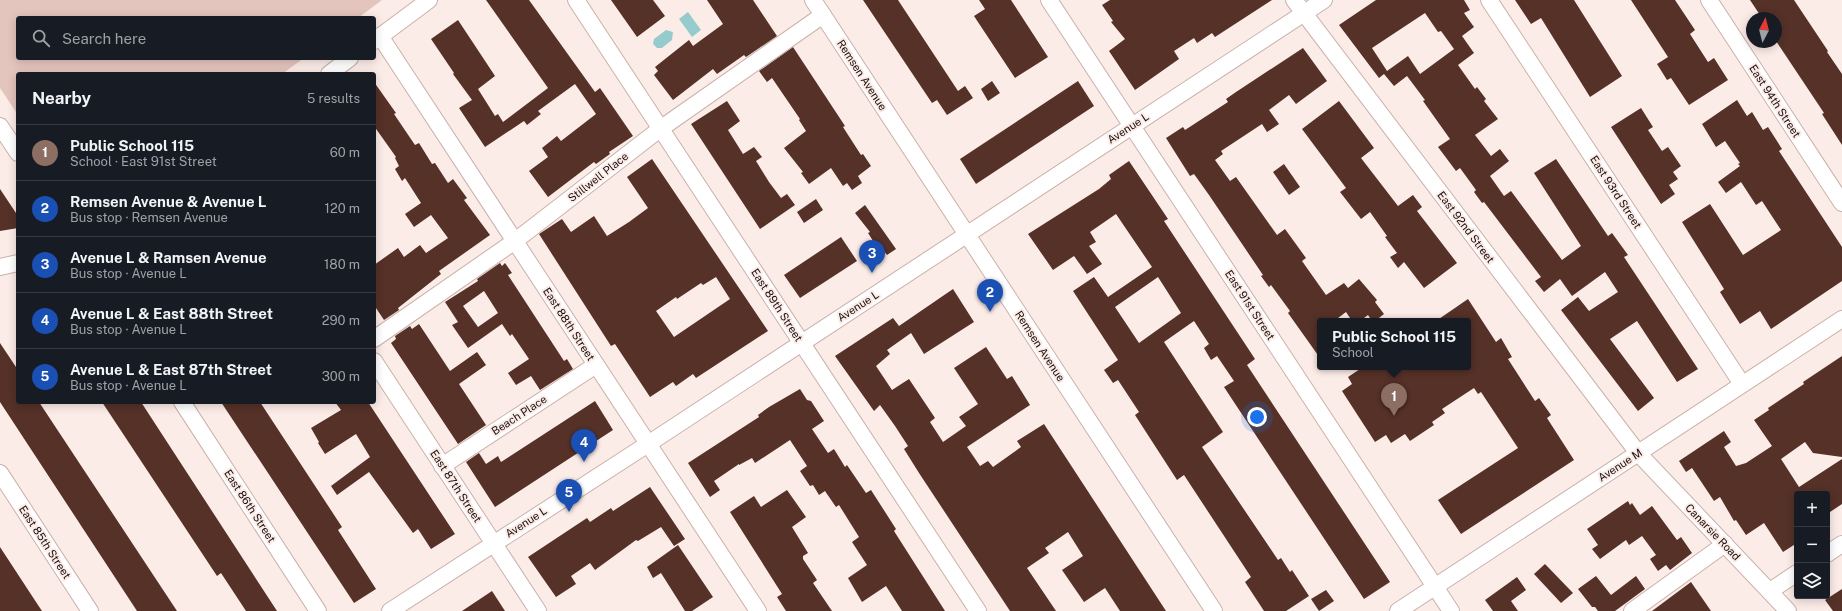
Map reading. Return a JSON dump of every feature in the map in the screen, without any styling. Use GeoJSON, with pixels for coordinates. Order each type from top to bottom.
{"type":"FeatureCollection","features":[{"type":"Feature","properties":{"kind":"street"},"geometry":{"type":"LineString","coordinates":[[377,38],[429,0]]}},
{"type":"Feature","properties":{"kind":"street","name":"East 89th Street"},"geometry":{"type":"LineString","coordinates":[[576,0],[978,611]]}},
{"type":"Feature","properties":{"kind":"street","name":"Remsen Avenue"},"geometry":{"type":"LineString","coordinates":[[813,0],[1214,611]]}},
{"type":"Feature","properties":{"kind":"street","name":"East 91st Street"},"geometry":{"type":"LineString","coordinates":[[1049,0],[1451,611]]}},
{"type":"Feature","properties":{"kind":"street","name":"East 92nd Street"},"geometry":{"type":"LineString","coordinates":[[1294,0],[1638,453]]}},
{"type":"Feature","properties":{"kind":"street","name":"Avenue L"},"geometry":{"type":"LineString","coordinates":[[390,611],[648,444],[1324,0]]}},
{"type":"Feature","properties":{"kind":"street","name":"East 93rd Street"},"geometry":{"type":"LineString","coordinates":[[1489,0],[1742,384]]}},
{"type":"Feature","properties":{"kind":"street","name":"East 94th Street"},"geometry":{"type":"LineString","coordinates":[[1709,0],[1842,203]]}},
{"type":"Feature","properties":{"kind":"street","name":"Stillwell Place"},"geometry":{"type":"LineString","coordinates":[[376,338],[515,241],[660,129],[822,15]]}},
{"type":"Feature","properties":{"kind":"street","name":"East 88th Street"},"geometry":{"type":"LineString","coordinates":[[377,38],[515,241],[758,611]]}},
{"type":"Feature","properties":{"kind":"street"},"geometry":{"type":"LineString","coordinates":[[332,72],[347,60]]}},
{"type":"Feature","properties":{"kind":"street"},"geometry":{"type":"LineString","coordinates":[[0,126],[16,150]]}},
{"type":"Feature","properties":{"kind":"street"},"geometry":{"type":"LineString","coordinates":[[0,267],[16,263]]}},
{"type":"Feature","properties":{"kind":"street","name":"Avenue M"},"geometry":{"type":"LineString","coordinates":[[1398,611],[1842,319]]}},
{"type":"Feature","properties":{"kind":"street","name":"East 87th Street"},"geometry":{"type":"LineString","coordinates":[[376,364],[538,611]]}},
{"type":"Feature","properties":{"kind":"street","name":"Beach Place"},"geometry":{"type":"LineString","coordinates":[[442,466],[596,365]]}},
{"type":"Feature","properties":{"kind":"street","name":"East 86th Street"},"geometry":{"type":"LineString","coordinates":[[183,404],[318,611]]}},
{"type":"Feature","properties":{"kind":"street","name":"Canarsie Road"},"geometry":{"type":"LineString","coordinates":[[1638,453],[1788,611]]}},
{"type":"Feature","properties":{"kind":"street","name":"East 85th Street"},"geometry":{"type":"LineString","coordinates":[[0,473],[90,611]]}},
{"type":"Feature","properties":{"kind":"street"},"geometry":{"type":"LineString","coordinates":[[1632,611],[1725,544]]}},
{"type":"Feature","properties":{"kind":"street"},"geometry":{"type":"LineString","coordinates":[[1830,552],[1842,544]]}},
{"type":"Feature","properties":{"kind":"street"},"geometry":{"type":"LineString","coordinates":[[1770,591],[1794,575]]}},
{"type":"Feature","properties":{"kind":"shaded area"},"geometry":{"type":"Polygon","coordinates":[[[0,0],[382,0],[361,16],[16,16],[16,60],[301,60],[285,72],[16,72],[16,112],[0,88],[0,0]]]}},
{"type":"Feature","properties":{"kind":"water"},"geometry":{"type":"Polygon","coordinates":[[[688,12],[701,30],[692,37],[679,19],[688,12]]]}},
{"type":"Feature","properties":{"kind":"water"},"geometry":{"type":"Polygon","coordinates":[[[666,30],[673,32],[672,40],[662,48],[657,48],[653,44],[654,39],[666,30]]]}},
{"type":"Feature","properties":{"kind":"building"},"geometry":{"type":"Polygon","coordinates":[[[486,0],[529,0],[595,92],[600,88],[633,136],[609,152],[610,154],[596,164],[594,162],[548,197],[529,171],[548,157],[542,148],[557,136],[561,141],[596,114],[575,84],[538,111],[541,114],[527,125],[524,121],[485,147],[459,108],[472,100],[453,74],[454,73],[431,39],[458,20],[495,76],[478,89],[495,116],[498,114],[503,122],[548,88],[486,0]]]}},
{"type":"Feature","properties":{"kind":"building"},"geometry":{"type":"Polygon","coordinates":[[[611,0],[653,0],[665,16],[637,37],[611,0]]]}},
{"type":"Feature","properties":{"kind":"building"},"geometry":{"type":"Polygon","coordinates":[[[707,0],[753,0],[777,36],[746,57],[744,55],[717,74],[713,69],[673,100],[654,75],[658,71],[655,67],[689,40],[693,46],[723,24],[707,0]]]}},
{"type":"Feature","properties":{"kind":"building"},"geometry":{"type":"Polygon","coordinates":[[[863,0],[898,0],[958,91],[965,86],[973,98],[947,115],[937,100],[932,103],[863,0]]]}},
{"type":"Feature","properties":{"kind":"building"},"geometry":{"type":"Polygon","coordinates":[[[979,0],[1011,0],[1048,57],[1015,78],[974,16],[985,9],[979,0]]]}},
{"type":"Feature","properties":{"kind":"building"},"geometry":{"type":"Polygon","coordinates":[[[1110,0],[1272,0],[1215,37],[1212,33],[1197,43],[1194,38],[1174,51],[1179,59],[1135,90],[1109,51],[1125,39],[1111,22],[1113,21],[1102,5],[1110,0]]]}},
{"type":"Feature","properties":{"kind":"building"},"geometry":{"type":"Polygon","coordinates":[[[1376,0],[1464,0],[1470,10],[1464,13],[1474,27],[1462,36],[1474,53],[1458,65],[1475,89],[1477,87],[1486,99],[1484,101],[1498,119],[1475,135],[1491,156],[1500,149],[1509,161],[1490,176],[1504,196],[1511,191],[1562,260],[1581,246],[1534,173],[1556,159],[1608,236],[1612,233],[1628,255],[1624,257],[1698,369],[1677,382],[1637,321],[1610,339],[1654,398],[1638,411],[1561,310],[1578,297],[1589,311],[1618,292],[1605,272],[1572,296],[1560,279],[1544,292],[1535,281],[1541,277],[1484,202],[1482,203],[1474,192],[1476,190],[1460,168],[1456,171],[1438,147],[1450,139],[1423,101],[1425,100],[1407,76],[1394,86],[1384,74],[1379,78],[1339,25],[1376,0]],[[1425,13],[1372,48],[1387,71],[1408,56],[1420,74],[1454,49],[1441,31],[1438,32],[1425,13]]]}},
{"type":"Feature","properties":{"kind":"building"},"geometry":{"type":"Polygon","coordinates":[[[1515,0],[1574,0],[1622,76],[1590,97],[1541,18],[1531,24],[1515,0]]]}},
{"type":"Feature","properties":{"kind":"building"},"geometry":{"type":"Polygon","coordinates":[[[1631,0],[1675,0],[1695,30],[1690,34],[1708,62],[1714,58],[1728,80],[1689,105],[1671,78],[1667,80],[1657,64],[1668,57],[1631,0]]]}},
{"type":"Feature","properties":{"kind":"building"},"geometry":{"type":"Polygon","coordinates":[[[1750,0],[1794,0],[1828,51],[1827,52],[1842,74],[1842,145],[1822,114],[1824,113],[1781,48],[1782,48],[1782,12],[1758,12],[1750,0]]]}},
{"type":"Feature","properties":{"kind":"building"},"geometry":{"type":"Polygon","coordinates":[[[793,47],[845,126],[843,127],[861,155],[863,154],[871,166],[858,176],[862,183],[852,190],[847,183],[843,186],[831,168],[809,184],[801,173],[803,172],[784,148],[806,131],[799,120],[800,119],[772,78],[767,82],[759,71],[793,47]]]}},
{"type":"Feature","properties":{"kind":"building"},"geometry":{"type":"Polygon","coordinates":[[[1303,48],[1327,81],[1296,104],[1289,95],[1269,110],[1279,124],[1267,132],[1262,124],[1221,151],[1223,154],[1215,160],[1230,181],[1236,177],[1277,235],[1285,229],[1306,258],[1302,261],[1326,295],[1344,283],[1348,288],[1359,279],[1377,300],[1375,302],[1384,314],[1379,318],[1370,318],[1368,315],[1364,318],[1350,318],[1346,312],[1338,318],[1317,318],[1317,354],[1288,313],[1290,311],[1271,285],[1269,287],[1261,276],[1263,275],[1209,195],[1194,174],[1190,176],[1166,138],[1183,127],[1185,130],[1228,102],[1226,99],[1303,48]]]}},
{"type":"Feature","properties":{"kind":"building"},"geometry":{"type":"Polygon","coordinates":[[[992,81],[1000,93],[988,101],[981,89],[992,81]]]}},
{"type":"Feature","properties":{"kind":"building"},"geometry":{"type":"Polygon","coordinates":[[[1078,81],[1094,106],[976,184],[960,159],[1078,81]]]}},
{"type":"Feature","properties":{"kind":"building"},"geometry":{"type":"Polygon","coordinates":[[[376,85],[396,113],[394,114],[415,145],[419,143],[432,164],[435,163],[448,183],[453,179],[467,198],[464,200],[490,235],[439,271],[441,274],[398,308],[399,310],[384,320],[376,308],[376,264],[398,248],[404,257],[420,245],[426,253],[448,238],[431,215],[414,227],[405,214],[421,203],[405,178],[402,181],[395,169],[399,166],[395,158],[396,157],[376,129],[376,85]]]}},
{"type":"Feature","properties":{"kind":"building"},"geometry":{"type":"Polygon","coordinates":[[[1737,100],[1747,116],[1752,112],[1763,130],[1768,127],[1782,149],[1779,151],[1842,247],[1842,281],[1771,329],[1760,311],[1740,324],[1720,292],[1724,289],[1682,222],[1710,204],[1743,255],[1781,230],[1762,201],[1756,205],[1741,182],[1726,193],[1718,182],[1740,166],[1738,164],[1740,163],[1725,141],[1716,147],[1702,124],[1737,100]]]}},
{"type":"Feature","properties":{"kind":"building"},"geometry":{"type":"Polygon","coordinates":[[[727,101],[740,121],[728,130],[743,154],[754,147],[762,157],[756,161],[769,182],[781,198],[787,194],[795,205],[760,229],[691,124],[727,101]]]}},
{"type":"Feature","properties":{"kind":"building"},"geometry":{"type":"Polygon","coordinates":[[[1339,101],[1374,148],[1361,158],[1398,206],[1413,195],[1422,207],[1417,211],[1457,263],[1424,288],[1404,262],[1398,268],[1390,257],[1397,253],[1385,237],[1387,236],[1370,212],[1361,219],[1340,192],[1346,188],[1302,129],[1339,101]]]}},
{"type":"Feature","properties":{"kind":"building"},"geometry":{"type":"Polygon","coordinates":[[[1641,108],[1653,127],[1648,130],[1662,151],[1668,147],[1681,166],[1673,172],[1678,179],[1669,185],[1675,194],[1661,204],[1611,127],[1641,108]]]}},
{"type":"Feature","properties":{"kind":"building"},"geometry":{"type":"Polygon","coordinates":[[[652,159],[768,331],[696,378],[693,374],[676,386],[673,382],[650,397],[615,344],[611,346],[539,234],[562,219],[571,232],[594,216],[607,236],[629,222],[648,208],[627,177],[652,159]],[[716,277],[703,285],[701,283],[677,299],[676,297],[656,311],[674,337],[730,299],[716,277]]]}},
{"type":"Feature","properties":{"kind":"building"},"geometry":{"type":"Polygon","coordinates":[[[1129,161],[1168,219],[1164,221],[1255,359],[1247,365],[1390,582],[1364,599],[1224,387],[1234,381],[1217,356],[1211,360],[1204,348],[1209,344],[1194,321],[1164,342],[1223,432],[1202,447],[1278,560],[1281,558],[1290,572],[1292,570],[1309,596],[1286,611],[1264,611],[1245,582],[1251,577],[1184,475],[1177,480],[1135,415],[1139,412],[1118,380],[1113,383],[1104,370],[1118,360],[1073,291],[1094,277],[1108,297],[1152,267],[1116,214],[1090,232],[1096,242],[1089,246],[1102,264],[1087,274],[1074,256],[1053,270],[1028,234],[1099,189],[1111,179],[1109,175],[1129,161]],[[1158,277],[1115,307],[1139,343],[1181,313],[1158,277]]]}},
{"type":"Feature","properties":{"kind":"building"},"geometry":{"type":"Polygon","coordinates":[[[1284,164],[1300,187],[1289,195],[1273,172],[1284,164]]]}},
{"type":"Feature","properties":{"kind":"building"},"geometry":{"type":"Polygon","coordinates":[[[0,189],[16,213],[16,228],[0,231],[0,189]]]}},
{"type":"Feature","properties":{"kind":"building"},"geometry":{"type":"Polygon","coordinates":[[[816,199],[823,210],[804,223],[797,212],[816,199]]]}},
{"type":"Feature","properties":{"kind":"building"},"geometry":{"type":"Polygon","coordinates":[[[865,205],[896,249],[887,255],[877,242],[875,244],[868,233],[870,232],[855,213],[865,205]]]}},
{"type":"Feature","properties":{"kind":"building"},"geometry":{"type":"Polygon","coordinates":[[[841,237],[857,261],[800,298],[784,275],[841,237]]]}},
{"type":"Feature","properties":{"kind":"building"},"geometry":{"type":"Polygon","coordinates":[[[500,263],[502,266],[505,263],[512,273],[508,275],[564,361],[567,359],[573,369],[540,390],[531,376],[516,385],[508,373],[529,359],[512,334],[510,336],[502,324],[468,348],[452,325],[458,322],[445,302],[478,281],[477,279],[500,263]],[[484,291],[463,306],[478,327],[498,313],[484,291]]]}},
{"type":"Feature","properties":{"kind":"building"},"geometry":{"type":"Polygon","coordinates":[[[953,289],[974,322],[924,354],[911,333],[887,350],[890,354],[876,366],[892,390],[909,379],[935,418],[930,422],[943,442],[966,426],[959,417],[978,404],[954,368],[986,347],[1007,379],[1012,376],[1030,405],[967,447],[980,466],[988,461],[993,467],[1021,447],[1017,441],[1044,424],[1166,611],[1120,611],[1105,588],[1084,602],[1062,570],[1083,556],[1068,532],[1045,548],[1049,553],[1027,568],[1056,611],[1010,611],[904,449],[908,446],[895,426],[880,405],[874,411],[835,356],[893,318],[899,326],[953,289]]]}},
{"type":"Feature","properties":{"kind":"building"},"geometry":{"type":"Polygon","coordinates":[[[1468,299],[1496,342],[1501,338],[1512,357],[1508,359],[1535,401],[1539,398],[1551,415],[1547,418],[1574,460],[1461,534],[1438,500],[1518,448],[1481,392],[1478,394],[1474,388],[1442,409],[1445,413],[1432,422],[1434,425],[1410,441],[1405,434],[1391,443],[1386,435],[1375,442],[1342,391],[1352,384],[1348,377],[1358,370],[1471,370],[1471,318],[1440,318],[1468,299]]]}},
{"type":"Feature","properties":{"kind":"building"},"geometry":{"type":"Polygon","coordinates":[[[419,324],[450,371],[477,352],[486,365],[459,384],[486,425],[458,444],[391,343],[396,339],[395,336],[410,326],[412,329],[419,324]]]}},
{"type":"Feature","properties":{"kind":"building"},"geometry":{"type":"Polygon","coordinates":[[[0,343],[16,367],[16,404],[40,404],[177,611],[137,611],[0,402],[0,343]]]}},
{"type":"Feature","properties":{"kind":"building"},"geometry":{"type":"Polygon","coordinates":[[[1842,356],[1842,457],[1813,453],[1805,442],[1781,459],[1799,487],[1842,459],[1842,504],[1830,512],[1830,491],[1794,491],[1794,545],[1783,552],[1764,523],[1746,535],[1736,520],[1734,521],[1720,497],[1714,501],[1692,468],[1686,472],[1679,461],[1724,431],[1731,442],[1724,447],[1736,466],[1746,463],[1772,446],[1754,420],[1769,410],[1768,408],[1804,384],[1803,382],[1842,356]]]}},
{"type":"Feature","properties":{"kind":"building"},"geometry":{"type":"Polygon","coordinates":[[[800,389],[807,400],[811,401],[824,421],[812,429],[828,453],[834,449],[845,467],[847,465],[866,493],[871,490],[896,529],[894,531],[945,611],[902,611],[886,586],[862,602],[848,578],[867,565],[852,542],[859,537],[839,505],[836,507],[825,491],[819,495],[813,485],[810,486],[800,471],[807,466],[790,440],[755,463],[752,458],[739,464],[714,481],[720,490],[710,497],[688,463],[759,417],[758,415],[769,407],[800,389]]]}},
{"type":"Feature","properties":{"kind":"building"},"geometry":{"type":"Polygon","coordinates":[[[595,401],[613,430],[495,507],[466,462],[479,453],[486,464],[498,456],[501,462],[595,401]]]}},
{"type":"Feature","properties":{"kind":"building"},"geometry":{"type":"Polygon","coordinates":[[[103,404],[142,404],[277,611],[246,611],[221,573],[217,576],[103,404]]]}},
{"type":"Feature","properties":{"kind":"building"},"geometry":{"type":"Polygon","coordinates":[[[222,404],[261,404],[342,527],[338,530],[376,589],[354,603],[222,404]]]}},
{"type":"Feature","properties":{"kind":"building"},"geometry":{"type":"Polygon","coordinates":[[[336,404],[369,404],[455,534],[431,549],[418,529],[413,533],[369,472],[337,495],[331,486],[370,457],[356,434],[325,454],[318,443],[319,442],[311,428],[341,410],[336,404]]]}},
{"type":"Feature","properties":{"kind":"building"},"geometry":{"type":"Polygon","coordinates":[[[650,487],[685,539],[674,546],[661,527],[638,541],[636,540],[595,570],[590,563],[571,576],[576,584],[556,597],[528,557],[587,518],[590,522],[611,508],[613,511],[650,487]]]}},
{"type":"Feature","properties":{"kind":"building"},"geometry":{"type":"Polygon","coordinates":[[[787,490],[806,517],[792,527],[808,553],[803,556],[803,559],[817,580],[813,583],[832,611],[786,611],[777,597],[782,594],[730,512],[754,496],[761,507],[787,490]]]}},
{"type":"Feature","properties":{"kind":"building"},"geometry":{"type":"Polygon","coordinates":[[[1628,501],[1630,505],[1632,503],[1640,515],[1652,506],[1677,540],[1681,537],[1692,553],[1670,570],[1666,565],[1658,571],[1650,559],[1656,555],[1642,536],[1629,545],[1626,540],[1600,559],[1592,549],[1598,545],[1587,529],[1628,501]]]}},
{"type":"Feature","properties":{"kind":"building"},"geometry":{"type":"Polygon","coordinates":[[[678,545],[713,597],[692,611],[685,611],[661,573],[653,578],[647,567],[678,545]]]}},
{"type":"Feature","properties":{"kind":"building"},"geometry":{"type":"Polygon","coordinates":[[[0,547],[36,602],[42,611],[0,611],[0,547]]]}},
{"type":"Feature","properties":{"kind":"building"},"geometry":{"type":"Polygon","coordinates":[[[1545,564],[1573,593],[1561,603],[1534,574],[1545,564]]]}},
{"type":"Feature","properties":{"kind":"building"},"geometry":{"type":"Polygon","coordinates":[[[1596,576],[1611,595],[1636,576],[1645,589],[1615,611],[1598,611],[1595,607],[1592,607],[1578,589],[1596,576]]]}},
{"type":"Feature","properties":{"kind":"building"},"geometry":{"type":"Polygon","coordinates":[[[1517,577],[1526,590],[1511,601],[1518,611],[1493,611],[1485,600],[1517,577]]]}},
{"type":"Feature","properties":{"kind":"building"},"geometry":{"type":"Polygon","coordinates":[[[1691,582],[1711,611],[1652,611],[1691,582]]]}},
{"type":"Feature","properties":{"kind":"building"},"geometry":{"type":"Polygon","coordinates":[[[1842,589],[1842,611],[1833,611],[1825,600],[1830,599],[1830,597],[1842,589]]]}},
{"type":"Feature","properties":{"kind":"building"},"geometry":{"type":"Polygon","coordinates":[[[1326,590],[1334,601],[1319,611],[1311,599],[1326,590]]]}},
{"type":"Feature","properties":{"kind":"building"},"geometry":{"type":"Polygon","coordinates":[[[492,591],[505,611],[462,611],[492,591]]]}},
{"type":"Feature","properties":{"kind":"place","name":"Avenue L & Ramsen Avenue"},"geometry":{"type":"Point","coordinates":[872,273]}},
{"type":"Feature","properties":{"kind":"place","name":"Remsen Avenue & Avenue L"},"geometry":{"type":"Point","coordinates":[990,312]}},
{"type":"Feature","properties":{"kind":"place","name":"Public School 115"},"geometry":{"type":"Point","coordinates":[1394,416]}},
{"type":"Feature","properties":{"kind":"place","name":"Avenue L & East 88th Street"},"geometry":{"type":"Point","coordinates":[584,462]}},
{"type":"Feature","properties":{"kind":"place","name":"Avenue L & East 87th Street"},"geometry":{"type":"Point","coordinates":[569,512]}}]}
